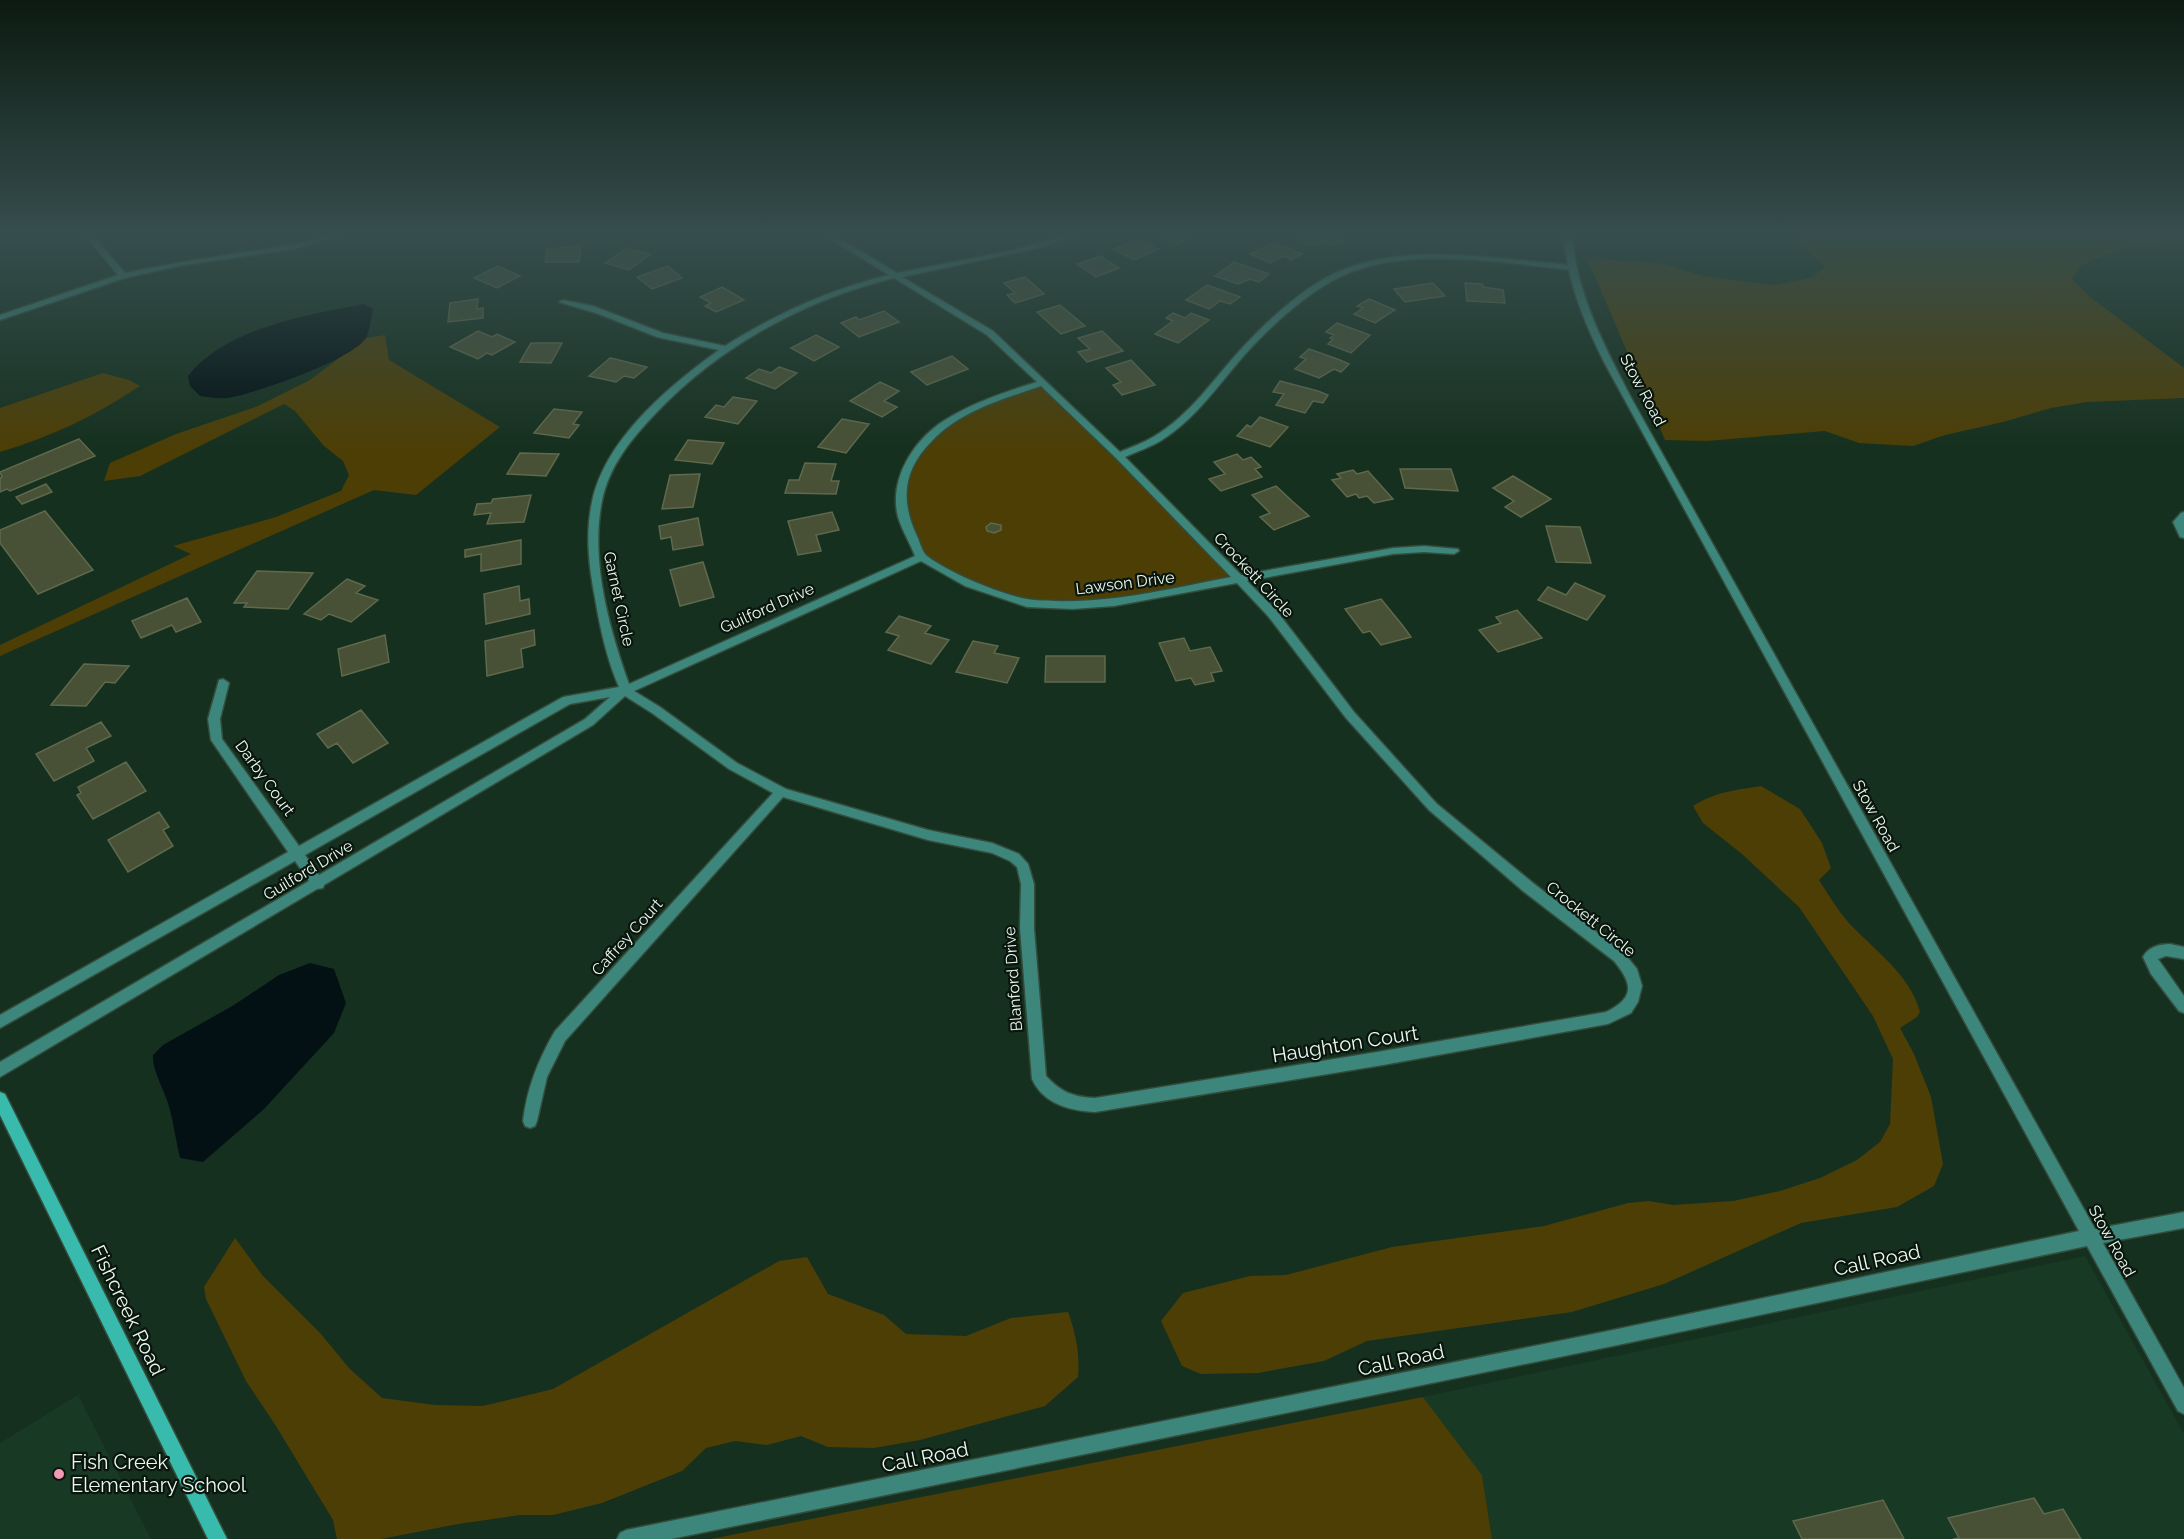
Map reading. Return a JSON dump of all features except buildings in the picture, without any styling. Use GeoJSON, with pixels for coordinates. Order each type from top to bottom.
{"type":"FeatureCollection","features":[{"type":"Feature","properties":{"kind":"main road","name":"Fishcreek Road"},"geometry":{"type":"LineString","coordinates":[[0,1099],[218,1539]]}},
{"type":"Feature","properties":{"kind":"street"},"geometry":{"type":"LineString","coordinates":[[0,318],[42,304]]}},
{"type":"Feature","properties":{"kind":"street"},"geometry":{"type":"LineString","coordinates":[[572,304],[599,309],[638,328],[662,336],[724,348]]}},
{"type":"Feature","properties":{"kind":"street","name":"Garnet Circle"},"geometry":{"type":"LineString","coordinates":[[626,690],[604,618],[594,564],[594,520],[601,487],[608,468],[634,432],[662,400],[724,348],[770,322],[811,304]]}},
{"type":"Feature","properties":{"kind":"street","name":"Crockett Circle"},"geometry":{"type":"LineString","coordinates":[[942,304],[990,333],[1119,456],[1272,614],[1350,715],[1433,807],[1528,887],[1619,957],[1632,973]]}},
{"type":"Feature","properties":{"kind":"street"},"geometry":{"type":"LineString","coordinates":[[1119,456],[1158,439],[1196,408],[1247,347],[1296,304]]}},
{"type":"Feature","properties":{"kind":"street","name":"Stow Road"},"geometry":{"type":"LineString","coordinates":[[1583,304],[1589,322],[1630,403],[2184,1405]]}},
{"type":"Feature","properties":{"kind":"street"},"geometry":{"type":"LineString","coordinates":[[921,557],[903,518],[902,489],[910,461],[928,439],[952,419],[1002,396],[1043,382]]}},
{"type":"Feature","properties":{"kind":"street"},"geometry":{"type":"LineString","coordinates":[[2181,518],[2184,536]]}},
{"type":"Feature","properties":{"kind":"street","name":"Lawson Drive"},"geometry":{"type":"LineString","coordinates":[[921,557],[969,584],[1027,603],[1073,605],[1114,602],[1393,551],[1424,549],[1454,551]]}},
{"type":"Feature","properties":{"kind":"street","name":"Guilford Drive"},"geometry":{"type":"LineString","coordinates":[[0,1022],[567,700],[626,690],[921,557]]}},
{"type":"Feature","properties":{"kind":"street","name":"Darby Court"},"geometry":{"type":"LineString","coordinates":[[223,683],[214,713],[214,733],[318,884]]}},
{"type":"Feature","properties":{"kind":"street"},"geometry":{"type":"LineString","coordinates":[[626,690],[728,762],[781,792]]}},
{"type":"Feature","properties":{"kind":"street","name":"Guilford Drive"},"geometry":{"type":"LineString","coordinates":[[0,1070],[589,722],[626,690]]}},
{"type":"Feature","properties":{"kind":"street","name":"Blanford Drive"},"geometry":{"type":"LineString","coordinates":[[781,792],[928,835],[992,848],[1011,855],[1021,863],[1027,876],[1027,922],[1039,1079]]}},
{"type":"Feature","properties":{"kind":"street","name":"Caffrey Court"},"geometry":{"type":"LineString","coordinates":[[530,1121],[533,1092],[543,1063],[560,1036],[781,792]]}},
{"type":"Feature","properties":{"kind":"street"},"geometry":{"type":"LineString","coordinates":[[2184,953],[2171,949],[2157,952],[2150,957],[2156,970],[2184,1007]]}},
{"type":"Feature","properties":{"kind":"street","name":"Haughton Court"},"geometry":{"type":"LineString","coordinates":[[1039,1079],[1053,1095],[1072,1104],[1095,1105],[1383,1058],[1608,1018],[1626,1009],[1633,998],[1635,986],[1632,973]]}},
{"type":"Feature","properties":{"kind":"street","name":"Call Road"},"geometry":{"type":"LineString","coordinates":[[626,1539],[1580,1344],[2028,1249],[2184,1220]]}},
{"type":"Feature","properties":{"kind":"shaded area"},"geometry":{"type":"Polygon","coordinates":[[[364,304],[373,309],[367,336],[345,355],[325,365],[280,383],[228,398],[200,396],[190,386],[188,376],[204,360],[223,346],[245,335],[293,319],[364,304]]]}},
{"type":"Feature","properties":{"kind":"shaded area"},"geometry":{"type":"Polygon","coordinates":[[[1607,304],[2099,304],[2184,368],[2184,398],[2087,402],[2051,408],[1945,435],[1913,446],[1859,443],[1825,431],[1707,441],[1665,440],[1607,304]]]}},
{"type":"Feature","properties":{"kind":"shaded area"},"geometry":{"type":"Polygon","coordinates":[[[385,335],[389,360],[500,427],[416,495],[374,490],[0,656],[0,645],[191,554],[173,546],[276,517],[341,491],[349,475],[343,461],[324,446],[295,411],[284,404],[140,476],[104,481],[110,463],[176,434],[258,406],[310,380],[366,338],[385,335]]]}},
{"type":"Feature","properties":{"kind":"shaded area"},"geometry":{"type":"Polygon","coordinates":[[[103,373],[129,380],[140,386],[72,425],[0,452],[0,408],[103,373]]]}},
{"type":"Feature","properties":{"kind":"shaded area"},"geometry":{"type":"Polygon","coordinates":[[[1043,383],[1239,580],[1152,596],[1060,604],[994,594],[921,557],[903,517],[908,465],[952,419],[1043,383]]]}},
{"type":"Feature","properties":{"kind":"shaded area"},"geometry":{"type":"Polygon","coordinates":[[[1761,786],[1800,809],[1822,843],[1831,868],[1819,880],[1844,917],[1900,974],[1915,998],[1920,1012],[1917,1017],[1900,1028],[1914,1054],[1931,1097],[1943,1164],[1934,1186],[1897,1207],[1801,1223],[1664,1284],[1572,1312],[1367,1341],[1324,1361],[1258,1373],[1201,1374],[1182,1366],[1161,1321],[1183,1293],[1250,1276],[1286,1275],[1392,1247],[1544,1226],[1628,1203],[1649,1201],[1673,1205],[1733,1201],[1780,1191],[1820,1178],[1857,1160],[1880,1142],[1890,1124],[1893,1059],[1873,1016],[1799,907],[1742,854],[1703,823],[1693,806],[1734,790],[1761,786]]]}},
{"type":"Feature","properties":{"kind":"shaded area"},"geometry":{"type":"Polygon","coordinates":[[[310,963],[334,969],[346,1003],[334,1033],[264,1109],[203,1162],[180,1158],[170,1110],[153,1062],[153,1055],[163,1045],[234,1005],[279,975],[310,963]]]}},
{"type":"Feature","properties":{"kind":"shaded area"},"geometry":{"type":"Polygon","coordinates":[[[235,1238],[263,1276],[320,1333],[349,1368],[382,1398],[435,1405],[483,1406],[553,1389],[779,1261],[807,1257],[828,1294],[884,1315],[906,1334],[966,1336],[1011,1318],[1068,1312],[1077,1344],[1078,1377],[1045,1406],[920,1440],[874,1448],[828,1447],[801,1436],[767,1445],[735,1441],[706,1448],[682,1471],[602,1503],[553,1515],[520,1515],[381,1539],[337,1539],[333,1520],[246,1381],[206,1299],[204,1287],[235,1238]]]}},
{"type":"Feature","properties":{"kind":"shaded area"},"geometry":{"type":"Polygon","coordinates":[[[2085,1256],[2184,1434],[2184,1539],[1492,1539],[1482,1475],[1423,1397],[2085,1256]]]}},
{"type":"Feature","properties":{"kind":"shaded area","name":"Fish Creek Elementary School"},"geometry":{"type":"Polygon","coordinates":[[[78,1395],[151,1539],[0,1539],[0,1443],[78,1395]]]}},
{"type":"Feature","properties":{"kind":"shaded area"},"geometry":{"type":"Polygon","coordinates":[[[1423,1397],[1482,1475],[1492,1539],[711,1539],[1423,1397]]]}},
{"type":"Feature","properties":{"kind":"place","name":"Fish Creek Elementary School"},"geometry":{"type":"Point","coordinates":[59,1474]}}]}
